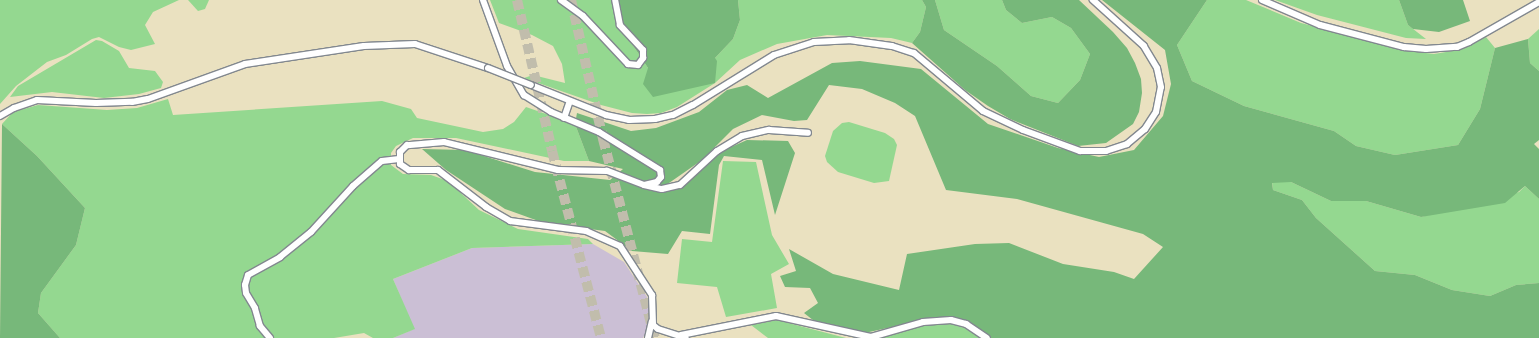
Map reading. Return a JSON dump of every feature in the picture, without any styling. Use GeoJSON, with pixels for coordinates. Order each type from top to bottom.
{"type":"FeatureCollection","features":[{"type":"Feature","properties":{"kind":"street"},"geometry":{"type":"LineString","coordinates":[[483,0],[507,66],[520,90],[536,105],[599,132],[660,170],[661,177],[657,182],[644,184]]}},
{"type":"Feature","properties":{"kind":"street"},"geometry":{"type":"LineString","coordinates":[[561,0],[583,16],[628,64],[638,65],[643,58],[643,50],[620,25],[615,0]]}},
{"type":"Feature","properties":{"kind":"street"},"geometry":{"type":"LineString","coordinates":[[0,116],[14,108],[37,100],[112,104],[143,100],[245,64],[364,46],[415,44],[488,68],[570,101],[628,120],[665,117],[693,105],[774,55],[814,42],[849,40],[892,46],[914,53],[979,108],[1023,130],[1080,151],[1106,151],[1127,144],[1145,129],[1158,107],[1161,87],[1157,68],[1144,46],[1093,0]]}},
{"type":"Feature","properties":{"kind":"street"},"geometry":{"type":"LineString","coordinates":[[1262,0],[1320,25],[1404,47],[1426,49],[1457,47],[1539,2]]}},
{"type":"Feature","properties":{"kind":"street"},"geometry":{"type":"LineString","coordinates":[[564,118],[570,101]]}},
{"type":"Feature","properties":{"kind":"street"},"geometry":{"type":"LineString","coordinates":[[648,338],[654,304],[652,295],[620,246],[586,231],[506,219],[438,170],[409,170],[403,167],[399,159],[401,150],[407,145],[451,142],[558,170],[611,172],[662,189],[680,185],[717,151],[742,136],[769,130],[808,133]]}},
{"type":"Feature","properties":{"kind":"street"},"geometry":{"type":"LineString","coordinates":[[270,338],[260,326],[255,308],[246,293],[245,284],[248,275],[280,257],[311,232],[353,186],[382,161],[399,159]]}},
{"type":"Feature","properties":{"kind":"street"},"geometry":{"type":"LineString","coordinates":[[652,321],[658,329],[683,337],[776,316],[871,337],[923,322],[951,320],[966,324],[987,338]]}},
{"type":"Feature","properties":{"kind":"shaded area"},"geometry":{"type":"Polygon","coordinates":[[[593,244],[624,262],[649,300],[648,327],[643,338],[393,338],[414,329],[393,279],[472,248],[593,244]]]}},
{"type":"Feature","properties":{"kind":"green space"},"geometry":{"type":"Polygon","coordinates":[[[0,0],[179,0],[153,12],[145,25],[155,44],[131,50],[119,47],[99,37],[92,39],[66,55],[47,62],[16,86],[0,104],[0,0]]]}},
{"type":"Feature","properties":{"kind":"green space"},"geometry":{"type":"Polygon","coordinates":[[[188,0],[209,0],[205,9],[198,11],[188,0]]]}},
{"type":"Feature","properties":{"kind":"green space"},"geometry":{"type":"Polygon","coordinates":[[[490,0],[617,0],[626,35],[648,68],[687,87],[715,82],[715,58],[733,39],[740,20],[738,0],[922,0],[926,7],[920,32],[912,43],[891,38],[827,35],[777,44],[740,60],[715,83],[677,107],[661,113],[647,114],[632,113],[601,105],[524,78],[533,75],[565,83],[562,64],[553,46],[532,35],[499,23],[490,0]]]}},
{"type":"Feature","properties":{"kind":"green space"},"geometry":{"type":"Polygon","coordinates":[[[617,0],[738,0],[740,20],[733,39],[715,58],[717,61],[715,83],[653,97],[643,84],[648,68],[626,35],[617,0]]]}},
{"type":"Feature","properties":{"kind":"green space"},"geometry":{"type":"Polygon","coordinates":[[[922,0],[935,0],[944,30],[997,66],[1031,96],[1058,103],[1080,80],[1090,54],[1071,28],[1052,17],[1022,23],[1006,10],[1002,0],[1079,0],[1113,32],[1127,48],[1135,63],[1141,79],[1142,93],[1139,112],[1133,124],[1106,143],[1078,146],[1010,119],[965,90],[912,43],[920,32],[926,7],[922,0]]]}},
{"type":"Feature","properties":{"kind":"green space"},"geometry":{"type":"Polygon","coordinates":[[[935,0],[1002,0],[1006,10],[1022,23],[1052,17],[1071,28],[1090,54],[1080,80],[1058,103],[1031,96],[997,66],[944,30],[935,0]]]}},
{"type":"Feature","properties":{"kind":"green space"},"geometry":{"type":"Polygon","coordinates":[[[1102,0],[1207,0],[1177,45],[1192,81],[1244,106],[1334,131],[1356,146],[1395,155],[1458,145],[1480,109],[1495,48],[1528,39],[1530,63],[1539,71],[1539,140],[1534,144],[1539,149],[1539,199],[1525,186],[1505,203],[1421,217],[1366,201],[1331,201],[1291,182],[1272,183],[1273,190],[1302,200],[1316,218],[1375,271],[1415,275],[1452,290],[1490,296],[1516,285],[1539,283],[1539,338],[988,338],[952,320],[924,320],[860,334],[818,324],[804,313],[818,303],[810,288],[785,287],[780,276],[796,271],[789,249],[833,274],[899,290],[907,254],[975,244],[1009,243],[1063,264],[1114,272],[1134,279],[1163,247],[1143,234],[1017,199],[946,190],[915,116],[895,103],[862,89],[829,85],[807,120],[794,121],[762,115],[733,129],[702,160],[669,183],[682,188],[720,152],[747,140],[788,141],[795,153],[775,215],[762,160],[724,156],[719,165],[710,234],[682,231],[668,254],[632,251],[605,231],[544,223],[505,209],[446,170],[422,149],[465,150],[535,172],[610,180],[623,169],[589,161],[575,124],[577,113],[631,131],[656,128],[699,112],[727,90],[747,85],[768,98],[832,63],[860,61],[921,69],[988,124],[1058,148],[1099,157],[1134,150],[1163,116],[1171,84],[1165,50],[1102,0]]]}},
{"type":"Feature","properties":{"kind":"green space"},"geometry":{"type":"Polygon","coordinates":[[[1207,0],[1246,0],[1301,23],[1409,51],[1434,54],[1458,50],[1486,37],[1495,48],[1480,109],[1458,145],[1395,155],[1356,146],[1334,131],[1244,106],[1192,81],[1177,45],[1207,0]]]}},
{"type":"Feature","properties":{"kind":"green space"},"geometry":{"type":"Polygon","coordinates":[[[1275,0],[1399,0],[1408,25],[1426,39],[1406,38],[1317,15],[1275,0]]]}},
{"type":"Feature","properties":{"kind":"green space"},"geometry":{"type":"Polygon","coordinates":[[[1399,0],[1463,0],[1470,21],[1439,32],[1413,29],[1408,25],[1399,0]]]}},
{"type":"Feature","properties":{"kind":"green space"},"geometry":{"type":"Polygon","coordinates":[[[1539,29],[1539,71],[1530,63],[1528,39],[1539,29]]]}},
{"type":"Feature","properties":{"kind":"green space"},"geometry":{"type":"Polygon","coordinates":[[[96,40],[102,41],[119,51],[129,68],[155,71],[163,82],[161,88],[139,94],[104,98],[52,92],[10,97],[18,86],[96,40]]]}},
{"type":"Feature","properties":{"kind":"green space"},"geometry":{"type":"Polygon","coordinates":[[[168,99],[173,115],[382,101],[411,109],[417,118],[483,132],[503,129],[514,122],[526,107],[575,124],[589,161],[564,161],[456,138],[413,138],[396,146],[391,153],[391,165],[403,174],[431,175],[448,181],[479,210],[518,229],[588,239],[593,244],[472,248],[393,279],[415,329],[393,338],[373,338],[364,333],[334,338],[60,338],[38,313],[41,293],[76,245],[85,208],[37,156],[2,124],[13,112],[38,105],[107,110],[137,108],[168,99]]]}},
{"type":"Feature","properties":{"kind":"green space"},"geometry":{"type":"Polygon","coordinates":[[[849,122],[885,133],[894,139],[897,145],[889,181],[874,183],[838,172],[827,162],[825,156],[833,131],[842,123],[849,122]]]}},
{"type":"Feature","properties":{"kind":"green space"},"geometry":{"type":"Polygon","coordinates":[[[2,124],[37,156],[85,208],[76,245],[41,293],[38,313],[60,338],[0,338],[2,124]]]}},
{"type":"Feature","properties":{"kind":"green space"},"geometry":{"type":"Polygon","coordinates":[[[723,161],[756,162],[772,235],[789,264],[771,274],[777,308],[726,317],[717,287],[677,283],[682,239],[712,242],[723,161]]]}},
{"type":"Feature","properties":{"kind":"green space"},"geometry":{"type":"Polygon","coordinates":[[[1272,182],[1291,182],[1331,201],[1366,201],[1421,217],[1519,192],[1525,186],[1539,199],[1539,283],[1516,285],[1490,296],[1452,290],[1415,275],[1375,271],[1316,218],[1302,200],[1273,190],[1272,182]]]}},
{"type":"Feature","properties":{"kind":"green space"},"geometry":{"type":"Polygon","coordinates":[[[777,320],[846,338],[768,338],[751,325],[777,320]]]}},
{"type":"Feature","properties":{"kind":"green space"},"geometry":{"type":"Polygon","coordinates":[[[948,323],[971,330],[982,338],[875,338],[915,324],[948,323]]]}},
{"type":"Feature","properties":{"kind":"tunnel"},"geometry":{"type":"LineString","coordinates":[[517,0],[552,151],[601,338]]}},
{"type":"Feature","properties":{"kind":"tunnel"},"geometry":{"type":"LineString","coordinates":[[571,0],[603,139],[655,338]]}}]}
